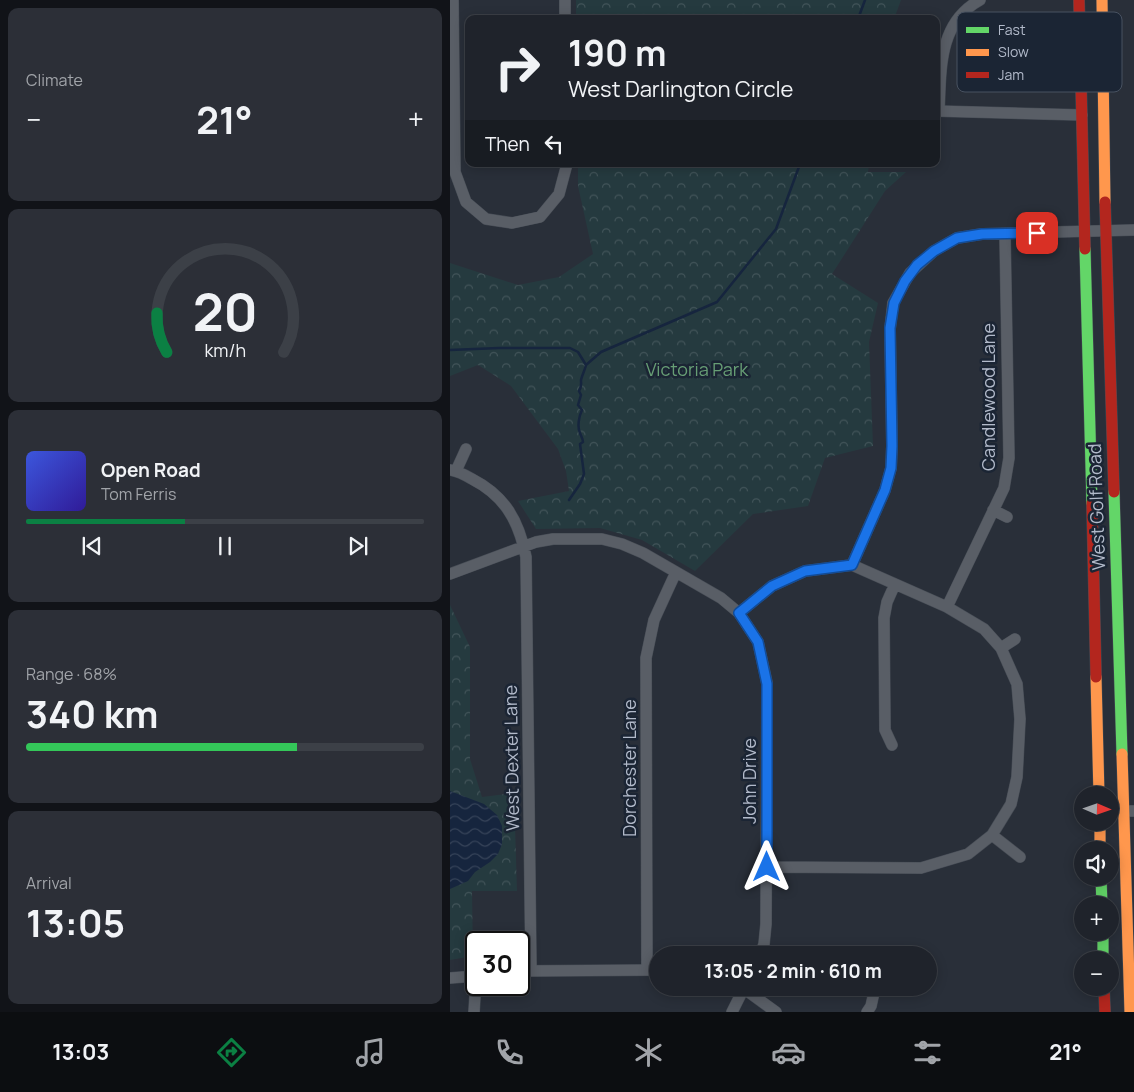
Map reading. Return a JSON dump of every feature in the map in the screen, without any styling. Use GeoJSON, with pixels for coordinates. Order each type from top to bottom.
{"type":"FeatureCollection","features":[{"type":"Feature","properties":{"kind":"main road","name":"West Golf Road"},"geometry":{"type":"LineString","coordinates":[[1081,92],[1099,786]]}},
{"type":"Feature","properties":{"kind":"main road","name":"West Golf Road"},"geometry":{"type":"LineString","coordinates":[[1104,92],[1106,231],[1128,811],[1130,1012]]}},
{"type":"Feature","properties":{"kind":"main road"},"geometry":{"type":"LineString","coordinates":[[1104,996],[1105,1012]]}},
{"type":"Feature","properties":{"kind":"street"},"geometry":{"type":"LineString","coordinates":[[453,0],[455,172],[466,202],[486,219],[512,223],[540,217],[559,194],[566,167]]}},
{"type":"Feature","properties":{"kind":"street"},"geometry":{"type":"LineString","coordinates":[[565,0],[565,15]]}},
{"type":"Feature","properties":{"kind":"street"},"geometry":{"type":"LineString","coordinates":[[963,12],[968,6],[980,0]]}},
{"type":"Feature","properties":{"kind":"street"},"geometry":{"type":"LineString","coordinates":[[940,77],[941,60],[950,28],[957,19]]}},
{"type":"Feature","properties":{"kind":"street"},"geometry":{"type":"LineString","coordinates":[[940,111],[1082,115]]}},
{"type":"Feature","properties":{"kind":"street"},"geometry":{"type":"LineString","coordinates":[[852,565],[885,490],[891,468],[890,328],[894,303],[910,273],[934,251],[957,238],[982,234],[1005,235],[1134,230]]}},
{"type":"Feature","properties":{"kind":"street","name":"Candlewood Lane"},"geometry":{"type":"LineString","coordinates":[[947,606],[1004,488],[1009,458],[1005,235]]}},
{"type":"Feature","properties":{"kind":"street"},"geometry":{"type":"LineString","coordinates":[[453,471],[466,449]]}},
{"type":"Feature","properties":{"kind":"street","name":"West Dexter Lane"},"geometry":{"type":"LineString","coordinates":[[453,471],[486,486],[495,493],[517,523],[527,562],[531,970]]}},
{"type":"Feature","properties":{"kind":"street"},"geometry":{"type":"LineString","coordinates":[[993,510],[1007,517]]}},
{"type":"Feature","properties":{"kind":"street","name":"John Drive"},"geometry":{"type":"LineString","coordinates":[[450,574],[524,545],[553,539],[602,539],[630,546],[720,598],[739,613],[758,642],[767,684],[766,931],[762,946]]}},
{"type":"Feature","properties":{"kind":"street"},"geometry":{"type":"LineString","coordinates":[[739,613],[772,586],[805,571],[852,565],[947,606],[984,629],[1001,648],[1017,684],[1020,719],[1017,776],[1011,804],[992,836],[968,854],[921,868],[767,867]]}},
{"type":"Feature","properties":{"kind":"street","name":"Dorchester Lane"},"geometry":{"type":"LineString","coordinates":[[652,946],[646,658],[654,620],[676,572]]}},
{"type":"Feature","properties":{"kind":"street"},"geometry":{"type":"LineString","coordinates":[[892,745],[885,730],[884,629],[887,602],[895,584]]}},
{"type":"Feature","properties":{"kind":"street"},"geometry":{"type":"LineString","coordinates":[[1001,648],[1015,640]]}},
{"type":"Feature","properties":{"kind":"street"},"geometry":{"type":"LineString","coordinates":[[992,836],[1020,857]]}},
{"type":"Feature","properties":{"kind":"street"},"geometry":{"type":"LineString","coordinates":[[531,970],[649,970]]}},
{"type":"Feature","properties":{"kind":"street"},"geometry":{"type":"LineString","coordinates":[[450,978],[465,977]]}},
{"type":"Feature","properties":{"kind":"street"},"geometry":{"type":"LineString","coordinates":[[474,1012],[475,996]]}},
{"type":"Feature","properties":{"kind":"street"},"geometry":{"type":"LineString","coordinates":[[732,1012],[740,996]]}},
{"type":"Feature","properties":{"kind":"street"},"geometry":{"type":"LineString","coordinates":[[755,996],[776,1012]]}},
{"type":"Feature","properties":{"kind":"street"},"geometry":{"type":"LineString","coordinates":[[867,1012],[871,1006],[873,996]]}},
{"type":"Feature","properties":{"kind":"green space"},"geometry":{"type":"Polygon","coordinates":[[[576,0],[901,0],[895,15],[576,15],[576,0]]]}},
{"type":"Feature","properties":{"kind":"green space","name":"Victoria Park"},"geometry":{"type":"Polygon","coordinates":[[[578,167],[869,167],[868,172],[906,172],[885,191],[832,274],[878,303],[869,342],[873,446],[825,458],[808,506],[753,514],[695,571],[642,540],[600,528],[536,529],[518,501],[569,491],[566,471],[558,449],[511,386],[478,365],[450,376],[450,263],[518,285],[559,277],[593,254],[578,186],[578,167]]]}},
{"type":"Feature","properties":{"kind":"green space"},"geometry":{"type":"Polygon","coordinates":[[[450,605],[470,647],[470,759],[482,797],[514,793],[517,891],[472,891],[473,931],[465,931],[465,957],[450,960],[450,605]]]}},
{"type":"Feature","properties":{"kind":"water"},"geometry":{"type":"Polygon","coordinates":[[[450,791],[484,804],[497,815],[502,826],[502,844],[498,854],[490,862],[475,872],[468,881],[450,889],[450,791]]]}},
{"type":"Feature","properties":{"kind":"waterway"},"geometry":{"type":"LineString","coordinates":[[859,15],[865,0]]}},
{"type":"Feature","properties":{"kind":"waterway"},"geometry":{"type":"LineString","coordinates":[[569,500],[580,484],[584,474],[580,444],[583,441],[579,431],[579,418],[582,410],[578,405],[581,395],[579,391],[581,380],[586,365],[601,352],[717,302],[776,229],[799,167]]}},
{"type":"Feature","properties":{"kind":"waterway"},"geometry":{"type":"LineString","coordinates":[[450,350],[570,348],[578,352],[586,365]]}},
{"type":"Feature","properties":{"kind":"traffic: fast"},"geometry":{"type":"LineString","coordinates":[[1085,249],[1092,503]]}},
{"type":"Feature","properties":{"kind":"traffic: fast"},"geometry":{"type":"LineString","coordinates":[[1114,492],[1122,754]]}},
{"type":"Feature","properties":{"kind":"traffic: fast"},"geometry":{"type":"LineString","coordinates":[[1101,886],[1102,896]]}},
{"type":"Feature","properties":{"kind":"traffic: fast"},"geometry":{"type":"LineString","coordinates":[[1103,941],[1103,951]]}},
{"type":"Feature","properties":{"kind":"traffic: slow"},"geometry":{"type":"LineString","coordinates":[[1102,0],[1102,12]]}},
{"type":"Feature","properties":{"kind":"traffic: slow"},"geometry":{"type":"LineString","coordinates":[[1103,92],[1105,202]]}},
{"type":"Feature","properties":{"kind":"traffic: slow"},"geometry":{"type":"LineString","coordinates":[[1096,677],[1099,786]]}},
{"type":"Feature","properties":{"kind":"traffic: slow"},"geometry":{"type":"LineString","coordinates":[[1122,754],[1130,1012]]}},
{"type":"Feature","properties":{"kind":"traffic: slow"},"geometry":{"type":"LineString","coordinates":[[1100,831],[1100,841]]}},
{"type":"Feature","properties":{"kind":"traffic: jam"},"geometry":{"type":"LineString","coordinates":[[1079,0],[1079,12]]}},
{"type":"Feature","properties":{"kind":"traffic: jam"},"geometry":{"type":"LineString","coordinates":[[1081,92],[1085,249]]}},
{"type":"Feature","properties":{"kind":"traffic: jam"},"geometry":{"type":"LineString","coordinates":[[1105,202],[1114,492]]}},
{"type":"Feature","properties":{"kind":"traffic: jam"},"geometry":{"type":"LineString","coordinates":[[1092,503],[1096,677]]}},
{"type":"Feature","properties":{"kind":"traffic: jam"},"geometry":{"type":"LineString","coordinates":[[1104,996],[1105,1012]]}},
{"type":"Feature","properties":{"kind":"route"},"geometry":{"type":"LineString","coordinates":[[767,867],[767,684],[758,642],[739,613],[772,586],[805,571],[852,565],[889,479],[892,446],[890,328],[894,303],[910,273],[934,251],[957,238],[982,234],[1037,233]]}}]}
